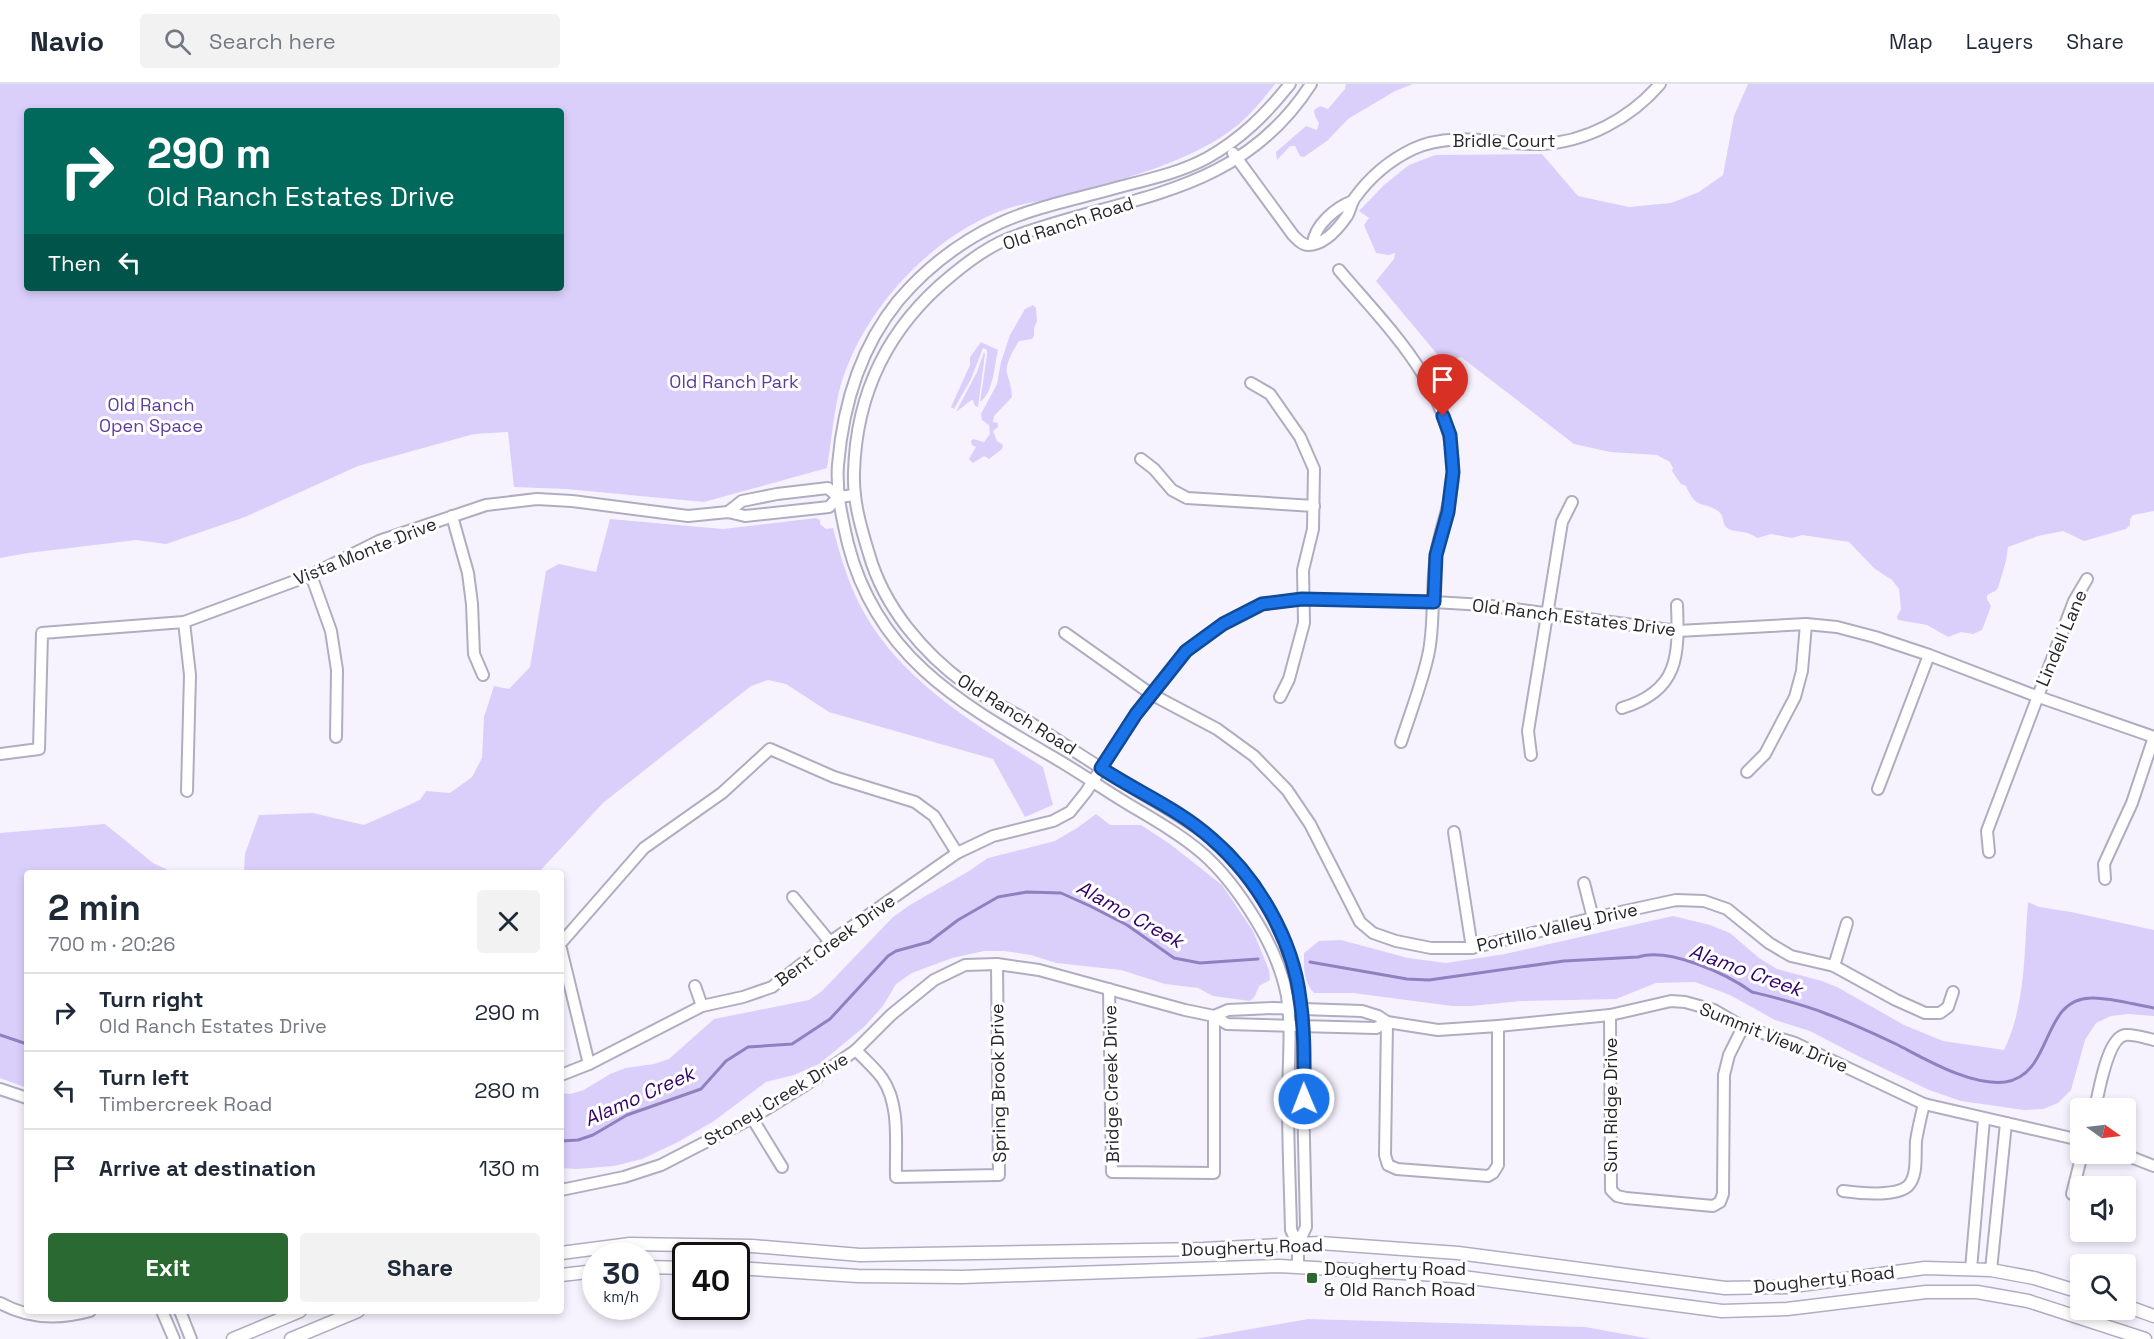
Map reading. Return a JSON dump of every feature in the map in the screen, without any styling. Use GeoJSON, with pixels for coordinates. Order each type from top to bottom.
{"type":"FeatureCollection","features":[{"type":"Feature","properties":{"kind":"main road","name":"Dougherty Road"},"geometry":{"type":"LineString","coordinates":[[564,1253],[630,1244],[752,1246],[860,1255],[1192,1249],[1320,1243],[1458,1253],[1725,1288],[1786,1287],[1925,1268],[1991,1270],[2034,1278],[2070,1289]]}},
{"type":"Feature","properties":{"kind":"main road","name":"Dougherty Road"},"geometry":{"type":"LineString","coordinates":[[750,1269],[858,1276],[962,1277],[1298,1267],[1455,1276],[1722,1311],[1787,1309],[1926,1292],[1977,1292],[2028,1301],[2145,1339]]}},
{"type":"Feature","properties":{"kind":"main road"},"geometry":{"type":"LineString","coordinates":[[564,1275],[582,1273]]}},
{"type":"Feature","properties":{"kind":"main road"},"geometry":{"type":"LineString","coordinates":[[2136,1310],[2154,1316]]}},
{"type":"Feature","properties":{"kind":"main road"},"geometry":{"type":"LineString","coordinates":[[233,1339],[293,1314]]}},
{"type":"Feature","properties":{"kind":"main road"},"geometry":{"type":"LineString","coordinates":[[291,1339],[351,1314]]}},
{"type":"Feature","properties":{"kind":"street","name":"Old Ranch Road"},"geometry":{"type":"LineString","coordinates":[[1290,84],[1255,124],[1203,160],[1162,176],[1003,222],[964,242],[923,274],[896,304],[871,343],[860,366],[850,392],[841,429],[837,476],[838,497],[855,571],[876,613],[900,646],[929,677],[961,702],[1163,825],[1203,854],[1232,884],[1257,922],[1275,953],[1287,997],[1291,1220],[1292,1230],[1298,1244],[1298,1267]]}},
{"type":"Feature","properties":{"kind":"street","name":"Old Ranch Road"},"geometry":{"type":"LineString","coordinates":[[1298,1244],[1306,1227],[1301,1009],[1288,950],[1272,916],[1245,873],[1212,838],[1172,810],[968,686],[940,663],[914,636],[892,605],[872,567],[857,515],[853,475],[857,431],[865,397],[885,351],[910,314],[934,290],[971,259],[1006,239],[1166,193],[1208,176],[1268,135],[1284,119],[1311,84]]}},
{"type":"Feature","properties":{"kind":"street","name":"Bridle Court"},"geometry":{"type":"LineString","coordinates":[[1227,145],[1293,236],[1303,244],[1310,245],[1323,242],[1346,217],[1353,201],[1377,174],[1392,161],[1413,149],[1431,142],[1446,140],[1539,144],[1558,142],[1597,131],[1632,111],[1660,84]]}},
{"type":"Feature","properties":{"kind":"street"},"geometry":{"type":"LineString","coordinates":[[1339,270],[1419,366],[1436,398],[1450,435],[1453,472],[1448,512],[1436,555],[1429,651],[1401,742]]}},
{"type":"Feature","properties":{"kind":"street"},"geometry":{"type":"LineString","coordinates":[[1251,383],[1270,394],[1300,437],[1314,469],[1313,529],[1303,570],[1304,623],[1289,679],[1280,697]]}},
{"type":"Feature","properties":{"kind":"street"},"geometry":{"type":"LineString","coordinates":[[1140,459],[1154,469],[1172,490],[1186,498],[1314,506]]}},
{"type":"Feature","properties":{"kind":"street","name":"Vista Monte Drive"},"geometry":{"type":"LineString","coordinates":[[728,512],[742,501],[777,494],[828,488],[838,497]]}},
{"type":"Feature","properties":{"kind":"street","name":"Vista Monte Drive"},"geometry":{"type":"LineString","coordinates":[[0,754],[39,749],[42,633],[184,622],[311,575],[379,542],[486,505],[537,499],[572,501],[688,516],[728,512],[745,516],[829,507],[838,497],[855,495]]}},
{"type":"Feature","properties":{"kind":"street"},"geometry":{"type":"LineString","coordinates":[[1531,755],[1528,731],[1562,522],[1572,502]]}},
{"type":"Feature","properties":{"kind":"street"},"geometry":{"type":"LineString","coordinates":[[452,516],[468,573],[474,654],[483,675]]}},
{"type":"Feature","properties":{"kind":"street"},"geometry":{"type":"LineString","coordinates":[[311,575],[331,631],[337,670],[336,737]]}},
{"type":"Feature","properties":{"kind":"street","name":"Lindell Lane"},"geometry":{"type":"LineString","coordinates":[[1989,852],[1987,831],[2073,601],[2087,579]]}},
{"type":"Feature","properties":{"kind":"street","name":"Old Ranch Estates Drive"},"geometry":{"type":"LineString","coordinates":[[1093,782],[1136,714],[1186,651],[1223,624],[1262,604],[1302,599],[1484,605],[1678,631],[1806,624],[1837,627],[1929,655],[2036,696],[2154,737]]}},
{"type":"Feature","properties":{"kind":"street"},"geometry":{"type":"LineString","coordinates":[[1622,708],[1641,702],[1668,678],[1676,659],[1677,605]]}},
{"type":"Feature","properties":{"kind":"street"},"geometry":{"type":"LineString","coordinates":[[184,622],[190,675],[187,791]]}},
{"type":"Feature","properties":{"kind":"street"},"geometry":{"type":"LineString","coordinates":[[1747,772],[1765,754],[1795,697],[1802,671],[1806,624]]}},
{"type":"Feature","properties":{"kind":"street","name":"Portillo Valley Drive"},"geometry":{"type":"LineString","coordinates":[[1065,633],[1151,694],[1217,729],[1254,756],[1287,790],[1310,824],[1360,922],[1373,933],[1396,941],[1431,948],[1472,948],[1676,900],[1704,900],[1727,909],[1769,943],[1791,956],[1834,966],[1925,1013],[1940,1013],[1948,1007],[1953,992]]}},
{"type":"Feature","properties":{"kind":"street"},"geometry":{"type":"LineString","coordinates":[[1878,789],[1929,655]]}},
{"type":"Feature","properties":{"kind":"street"},"geometry":{"type":"LineString","coordinates":[[2104,879],[2104,864],[2132,803],[2154,737]]}},
{"type":"Feature","properties":{"kind":"street"},"geometry":{"type":"LineString","coordinates":[[564,940],[644,848],[722,793],[770,749],[834,777],[915,802],[934,816],[957,853]]}},
{"type":"Feature","properties":{"kind":"street","name":"Bent Creek Drive"},"geometry":{"type":"LineString","coordinates":[[564,1074],[589,1064],[702,1006],[743,997],[772,987],[830,942],[957,853],[993,836],[1053,821],[1070,812],[1093,782]]}},
{"type":"Feature","properties":{"kind":"street"},"geometry":{"type":"LineString","coordinates":[[1454,832],[1472,948]]}},
{"type":"Feature","properties":{"kind":"street"},"geometry":{"type":"LineString","coordinates":[[1584,883],[1593,918]]}},
{"type":"Feature","properties":{"kind":"street"},"geometry":{"type":"LineString","coordinates":[[793,897],[830,942]]}},
{"type":"Feature","properties":{"kind":"street"},"geometry":{"type":"LineString","coordinates":[[1834,966],[1847,923]]}},
{"type":"Feature","properties":{"kind":"street"},"geometry":{"type":"LineString","coordinates":[[564,961],[589,1064]]}},
{"type":"Feature","properties":{"kind":"street","name":"Stoney Creek Drive"},"geometry":{"type":"LineString","coordinates":[[564,1189],[624,1177],[661,1165],[752,1118],[856,1050],[891,1015],[933,980],[965,965],[997,964],[1039,970],[1214,1016],[1227,1024],[1288,1026]]}},
{"type":"Feature","properties":{"kind":"street","name":"Spring Brook Drive"},"geometry":{"type":"LineString","coordinates":[[856,1050],[882,1078],[890,1095],[895,1123],[896,1177],[999,1175],[997,964]]}},
{"type":"Feature","properties":{"kind":"street"},"geometry":{"type":"LineString","coordinates":[[695,986],[702,1006]]}},
{"type":"Feature","properties":{"kind":"street","name":"Bridge Creek Drive"},"geometry":{"type":"LineString","coordinates":[[1109,989],[1112,1172],[1214,1173],[1214,1016]]}},
{"type":"Feature","properties":{"kind":"street","name":"Summit View Drive"},"geometry":{"type":"LineString","coordinates":[[1287,1009],[1362,1011],[1378,1016],[1386,1022],[1438,1030],[1610,1014],[1671,1001],[1685,1002],[1714,1010],[1743,1027],[1795,1043],[1924,1104],[2070,1138]]}},
{"type":"Feature","properties":{"kind":"street","name":"Stoney Creek Drive"},"geometry":{"type":"LineString","coordinates":[[1214,1016],[1228,1010],[1287,1009]]}},
{"type":"Feature","properties":{"kind":"street","name":"Sun Ridge Drive"},"geometry":{"type":"LineString","coordinates":[[1610,1014],[1611,1190],[1617,1196],[1626,1198],[1713,1206],[1720,1202],[1723,1194],[1724,1075],[1729,1055],[1743,1027]]}},
{"type":"Feature","properties":{"kind":"street"},"geometry":{"type":"LineString","coordinates":[[1386,1022],[1385,1155],[1388,1165],[1397,1169],[1488,1176],[1498,1166],[1498,1026]]}},
{"type":"Feature","properties":{"kind":"street","name":"Summit View Drive"},"geometry":{"type":"LineString","coordinates":[[1288,1026],[1376,1028],[1386,1022]]}},
{"type":"Feature","properties":{"kind":"street"},"geometry":{"type":"LineString","coordinates":[[2098,1098],[2115,1040],[2124,1035],[2154,1040]]}},
{"type":"Feature","properties":{"kind":"street"},"geometry":{"type":"LineString","coordinates":[[0,1089],[24,1097]]}},
{"type":"Feature","properties":{"kind":"street"},"geometry":{"type":"LineString","coordinates":[[1843,1191],[1860,1194],[1900,1192],[1907,1187],[1914,1176],[1916,1141],[1924,1104]]}},
{"type":"Feature","properties":{"kind":"street"},"geometry":{"type":"LineString","coordinates":[[752,1118],[782,1167]]}},
{"type":"Feature","properties":{"kind":"street"},"geometry":{"type":"LineString","coordinates":[[1971,1269],[1984,1119]]}},
{"type":"Feature","properties":{"kind":"street"},"geometry":{"type":"LineString","coordinates":[[1991,1270],[2006,1124]]}},
{"type":"Feature","properties":{"kind":"street"},"geometry":{"type":"LineString","coordinates":[[2136,1159],[2154,1166]]}},
{"type":"Feature","properties":{"kind":"street"},"geometry":{"type":"LineString","coordinates":[[0,1302],[16,1312],[24,1313]]}},
{"type":"Feature","properties":{"kind":"street"},"geometry":{"type":"LineString","coordinates":[[27,1314],[44,1317],[79,1314]]}},
{"type":"Feature","properties":{"kind":"street"},"geometry":{"type":"LineString","coordinates":[[163,1314],[174,1339]]}},
{"type":"Feature","properties":{"kind":"street"},"geometry":{"type":"LineString","coordinates":[[181,1314],[191,1339]]}},
{"type":"Feature","properties":{"kind":"green space","name":"Old Ranch Open Space"},"geometry":{"type":"Polygon","coordinates":[[[0,84],[1275,84],[1239,124],[1199,150],[1128,177],[1009,208],[980,220],[952,237],[926,257],[901,281],[861,336],[847,366],[838,396],[827,468],[704,502],[566,489],[514,487],[508,432],[474,434],[358,466],[245,517],[166,544],[136,540],[0,558],[0,84]]]}},
{"type":"Feature","properties":{"kind":"green space"},"geometry":{"type":"Polygon","coordinates":[[[1346,84],[1413,84],[1395,91],[1348,119],[1328,140],[1304,157],[1300,156],[1295,146],[1290,146],[1277,160],[1276,152],[1306,126],[1317,130],[1319,123],[1314,110],[1320,106],[1328,109],[1345,89],[1346,84]]]}},
{"type":"Feature","properties":{"kind":"green space"},"geometry":{"type":"Polygon","coordinates":[[[1748,84],[2154,84],[2154,511],[2133,515],[2126,529],[2084,541],[2063,531],[2038,536],[2008,547],[1998,588],[1987,595],[1991,606],[1982,630],[1973,634],[1961,632],[1948,637],[1927,625],[1898,620],[1901,609],[1899,589],[1892,580],[1875,569],[1849,542],[1802,535],[1792,538],[1771,534],[1758,538],[1729,529],[1725,526],[1722,515],[1718,511],[1693,499],[1686,486],[1681,484],[1672,471],[1670,462],[1657,455],[1610,452],[1574,444],[1461,357],[1445,361],[1376,281],[1394,259],[1395,253],[1389,255],[1376,253],[1364,225],[1369,218],[1359,211],[1384,185],[1409,165],[1435,155],[1542,154],[1578,196],[1629,207],[1671,203],[1699,192],[1723,175],[1734,116],[1748,84]]]}},
{"type":"Feature","properties":{"kind":"green space"},"geometry":{"type":"Polygon","coordinates":[[[1033,305],[1036,308],[1037,321],[1034,335],[1032,339],[1019,341],[1012,352],[1007,373],[1012,397],[994,416],[993,422],[998,423],[998,427],[993,431],[997,441],[1003,445],[1002,449],[989,459],[984,456],[973,463],[969,459],[976,447],[971,441],[973,439],[984,442],[990,434],[989,425],[982,420],[981,414],[997,384],[1010,335],[1025,309],[1033,305]]]}},
{"type":"Feature","properties":{"kind":"green space"},"geometry":{"type":"Polygon","coordinates":[[[981,342],[998,350],[991,385],[985,398],[980,402],[987,355],[987,350],[983,348],[971,379],[954,409],[951,407],[970,365],[970,357],[981,342]]]}},
{"type":"Feature","properties":{"kind":"green space"},"geometry":{"type":"Polygon","coordinates":[[[984,352],[978,407],[975,406],[973,400],[956,412],[977,372],[984,352]]]}},
{"type":"Feature","properties":{"kind":"green space"},"geometry":{"type":"Polygon","coordinates":[[[816,518],[826,529],[833,528],[856,597],[872,625],[891,651],[913,674],[962,715],[1043,767],[1053,805],[1025,817],[993,759],[829,712],[786,684],[768,680],[751,686],[603,803],[541,870],[244,870],[245,854],[259,815],[313,813],[364,825],[420,800],[426,791],[450,793],[472,777],[482,758],[484,717],[494,686],[509,689],[530,667],[546,571],[559,564],[596,572],[610,519],[723,529],[816,518]]]}},
{"type":"Feature","properties":{"kind":"green space"},"geometry":{"type":"Polygon","coordinates":[[[1096,814],[1110,825],[1141,825],[1170,844],[1222,885],[1253,931],[1269,970],[1270,980],[1259,986],[1250,1001],[1213,996],[1198,988],[1165,984],[1121,970],[1056,963],[1031,955],[1004,951],[984,951],[952,958],[912,973],[896,984],[883,1006],[864,1027],[819,1064],[794,1075],[766,1082],[714,1121],[678,1142],[642,1159],[614,1166],[564,1168],[564,1093],[584,1090],[610,1074],[626,1068],[654,1064],[669,1059],[714,1019],[809,1000],[822,991],[893,917],[910,905],[988,858],[1055,841],[1096,814]]]}},
{"type":"Feature","properties":{"kind":"green space"},"geometry":{"type":"Polygon","coordinates":[[[105,824],[153,863],[168,870],[24,870],[24,1087],[0,1078],[0,833],[105,824]]]}},
{"type":"Feature","properties":{"kind":"green space"},"geometry":{"type":"Polygon","coordinates":[[[2028,902],[2039,907],[2154,930],[2154,1016],[2128,1014],[2111,1016],[2096,1023],[2085,1040],[2071,1090],[2058,1103],[2043,1109],[2024,1110],[1961,1101],[1929,1090],[1810,1031],[1775,1020],[1730,995],[1695,982],[1656,983],[1616,999],[1521,1001],[1452,1006],[1353,993],[1314,993],[1308,984],[1304,969],[1304,953],[1319,941],[1341,940],[1408,958],[1446,963],[1505,954],[1673,916],[1710,925],[1730,933],[1759,958],[1777,969],[1837,987],[1904,1025],[1943,1041],[2004,1050],[2011,1033],[2020,996],[2028,902]]]}},
{"type":"Feature","properties":{"kind":"green space"},"geometry":{"type":"Polygon","coordinates":[[[1308,1319],[1585,1327],[1651,1339],[1195,1339],[1308,1319]]]}},
{"type":"Feature","properties":{"kind":"waterway","name":"Alamo Creek"},"geometry":{"type":"LineString","coordinates":[[564,1141],[578,1140],[593,1135],[627,1115],[701,1089],[726,1061],[748,1047],[792,1044],[830,1019],[888,956],[896,951],[929,942],[958,920],[998,897],[1027,892],[1061,893],[1127,925],[1174,958],[1200,963],[1258,959]]}},
{"type":"Feature","properties":{"kind":"waterway","name":"Alamo Creek"},"geometry":{"type":"LineString","coordinates":[[1310,962],[1407,979],[1429,980],[1564,961],[1665,956],[1713,970],[1752,992],[1818,1010],[1950,1071],[1992,1082],[2005,1082],[2021,1076],[2032,1066],[2054,1023],[2063,1011],[2075,1002],[2098,998],[2154,1008]]}},
{"type":"Feature","properties":{"kind":"waterway","name":"Alamo Creek"},"geometry":{"type":"LineString","coordinates":[[0,1035],[24,1043]]}},
{"type":"Feature","properties":{"kind":"place","name":"Dougherty Road & Old Ranch Road"},"geometry":{"type":"Point","coordinates":[1312,1278]}},
{"type":"Feature","properties":{"kind":"route"},"geometry":{"type":"LineString","coordinates":[[1304,1099],[1300,997],[1288,950],[1272,916],[1245,873],[1212,838],[1172,810],[1101,768],[1136,714],[1186,651],[1223,624],[1262,604],[1302,599],[1434,602],[1436,555],[1448,512],[1453,472],[1450,435],[1443,416]]}},
{"type":"Feature","properties":{"kind":"park label","name":"Old Ranch Park"},"geometry":{"type":"Point","coordinates":[734,381]}}]}
